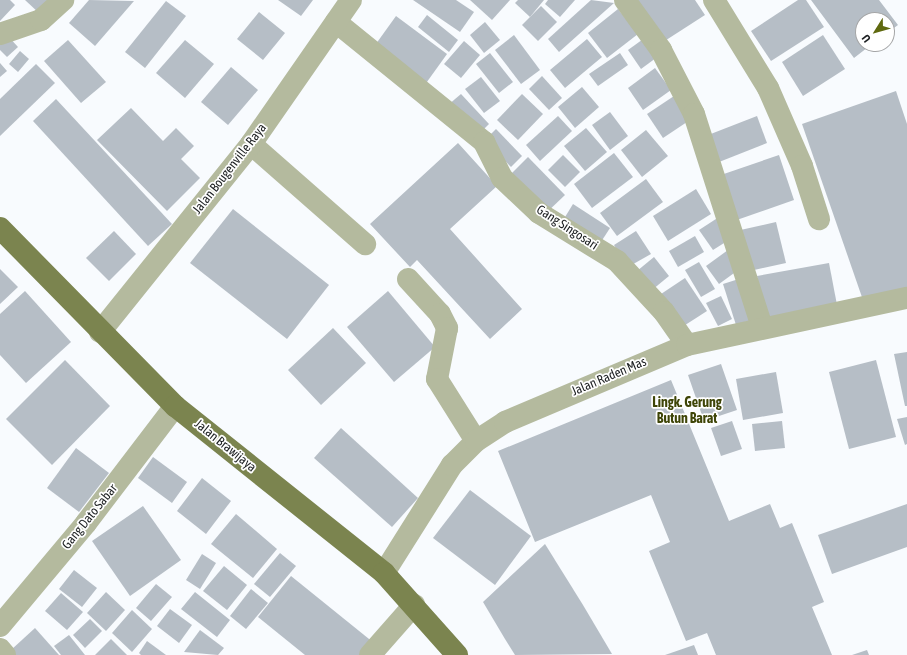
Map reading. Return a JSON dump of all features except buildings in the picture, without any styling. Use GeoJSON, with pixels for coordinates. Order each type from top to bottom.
{"type":"FeatureCollection","features":[{"type":"Feature","properties":{"kind":"main road","name":"Jalan Brawijaya"},"geometry":{"type":"LineString","coordinates":[[0,228],[100,332],[175,406],[384,573],[457,655]]}},
{"type":"Feature","properties":{"kind":"street"},"geometry":{"type":"LineString","coordinates":[[0,34],[41,20],[63,0]]}},
{"type":"Feature","properties":{"kind":"street","name":"Jalan Bougenville Raya"},"geometry":{"type":"LineString","coordinates":[[100,332],[252,144],[351,0]]}},
{"type":"Feature","properties":{"kind":"street"},"geometry":{"type":"LineString","coordinates":[[624,0],[661,50],[694,114],[762,327]]}},
{"type":"Feature","properties":{"kind":"street"},"geometry":{"type":"LineString","coordinates":[[714,0],[768,88],[802,166],[819,219]]}},
{"type":"Feature","properties":{"kind":"street","name":"Gang Singosari"},"geometry":{"type":"LineString","coordinates":[[336,22],[484,142],[502,178],[539,213],[617,262],[664,312],[687,344]]}},
{"type":"Feature","properties":{"kind":"street"},"geometry":{"type":"LineString","coordinates":[[252,144],[365,244]]}},
{"type":"Feature","properties":{"kind":"street"},"geometry":{"type":"LineString","coordinates":[[408,279],[440,314],[447,328],[437,379],[476,441]]}},
{"type":"Feature","properties":{"kind":"street","name":"Jalan Raden Mas"},"geometry":{"type":"LineString","coordinates":[[384,573],[442,480],[476,441],[504,422],[687,344],[762,327],[907,298]]}},
{"type":"Feature","properties":{"kind":"street","name":"Gang Dato Sabar"},"geometry":{"type":"LineString","coordinates":[[0,626],[86,523],[175,406]]}},
{"type":"Feature","properties":{"kind":"street"},"geometry":{"type":"LineString","coordinates":[[370,655],[414,605]]}},
{"type":"Feature","properties":{"kind":"street"},"geometry":{"type":"LineString","coordinates":[[0,649],[5,655]]}},
{"type":"Feature","properties":{"kind":"district","name":"Lingk. Gerung Butun Barat"},"geometry":{"type":"Point","coordinates":[687,410]}}]}
